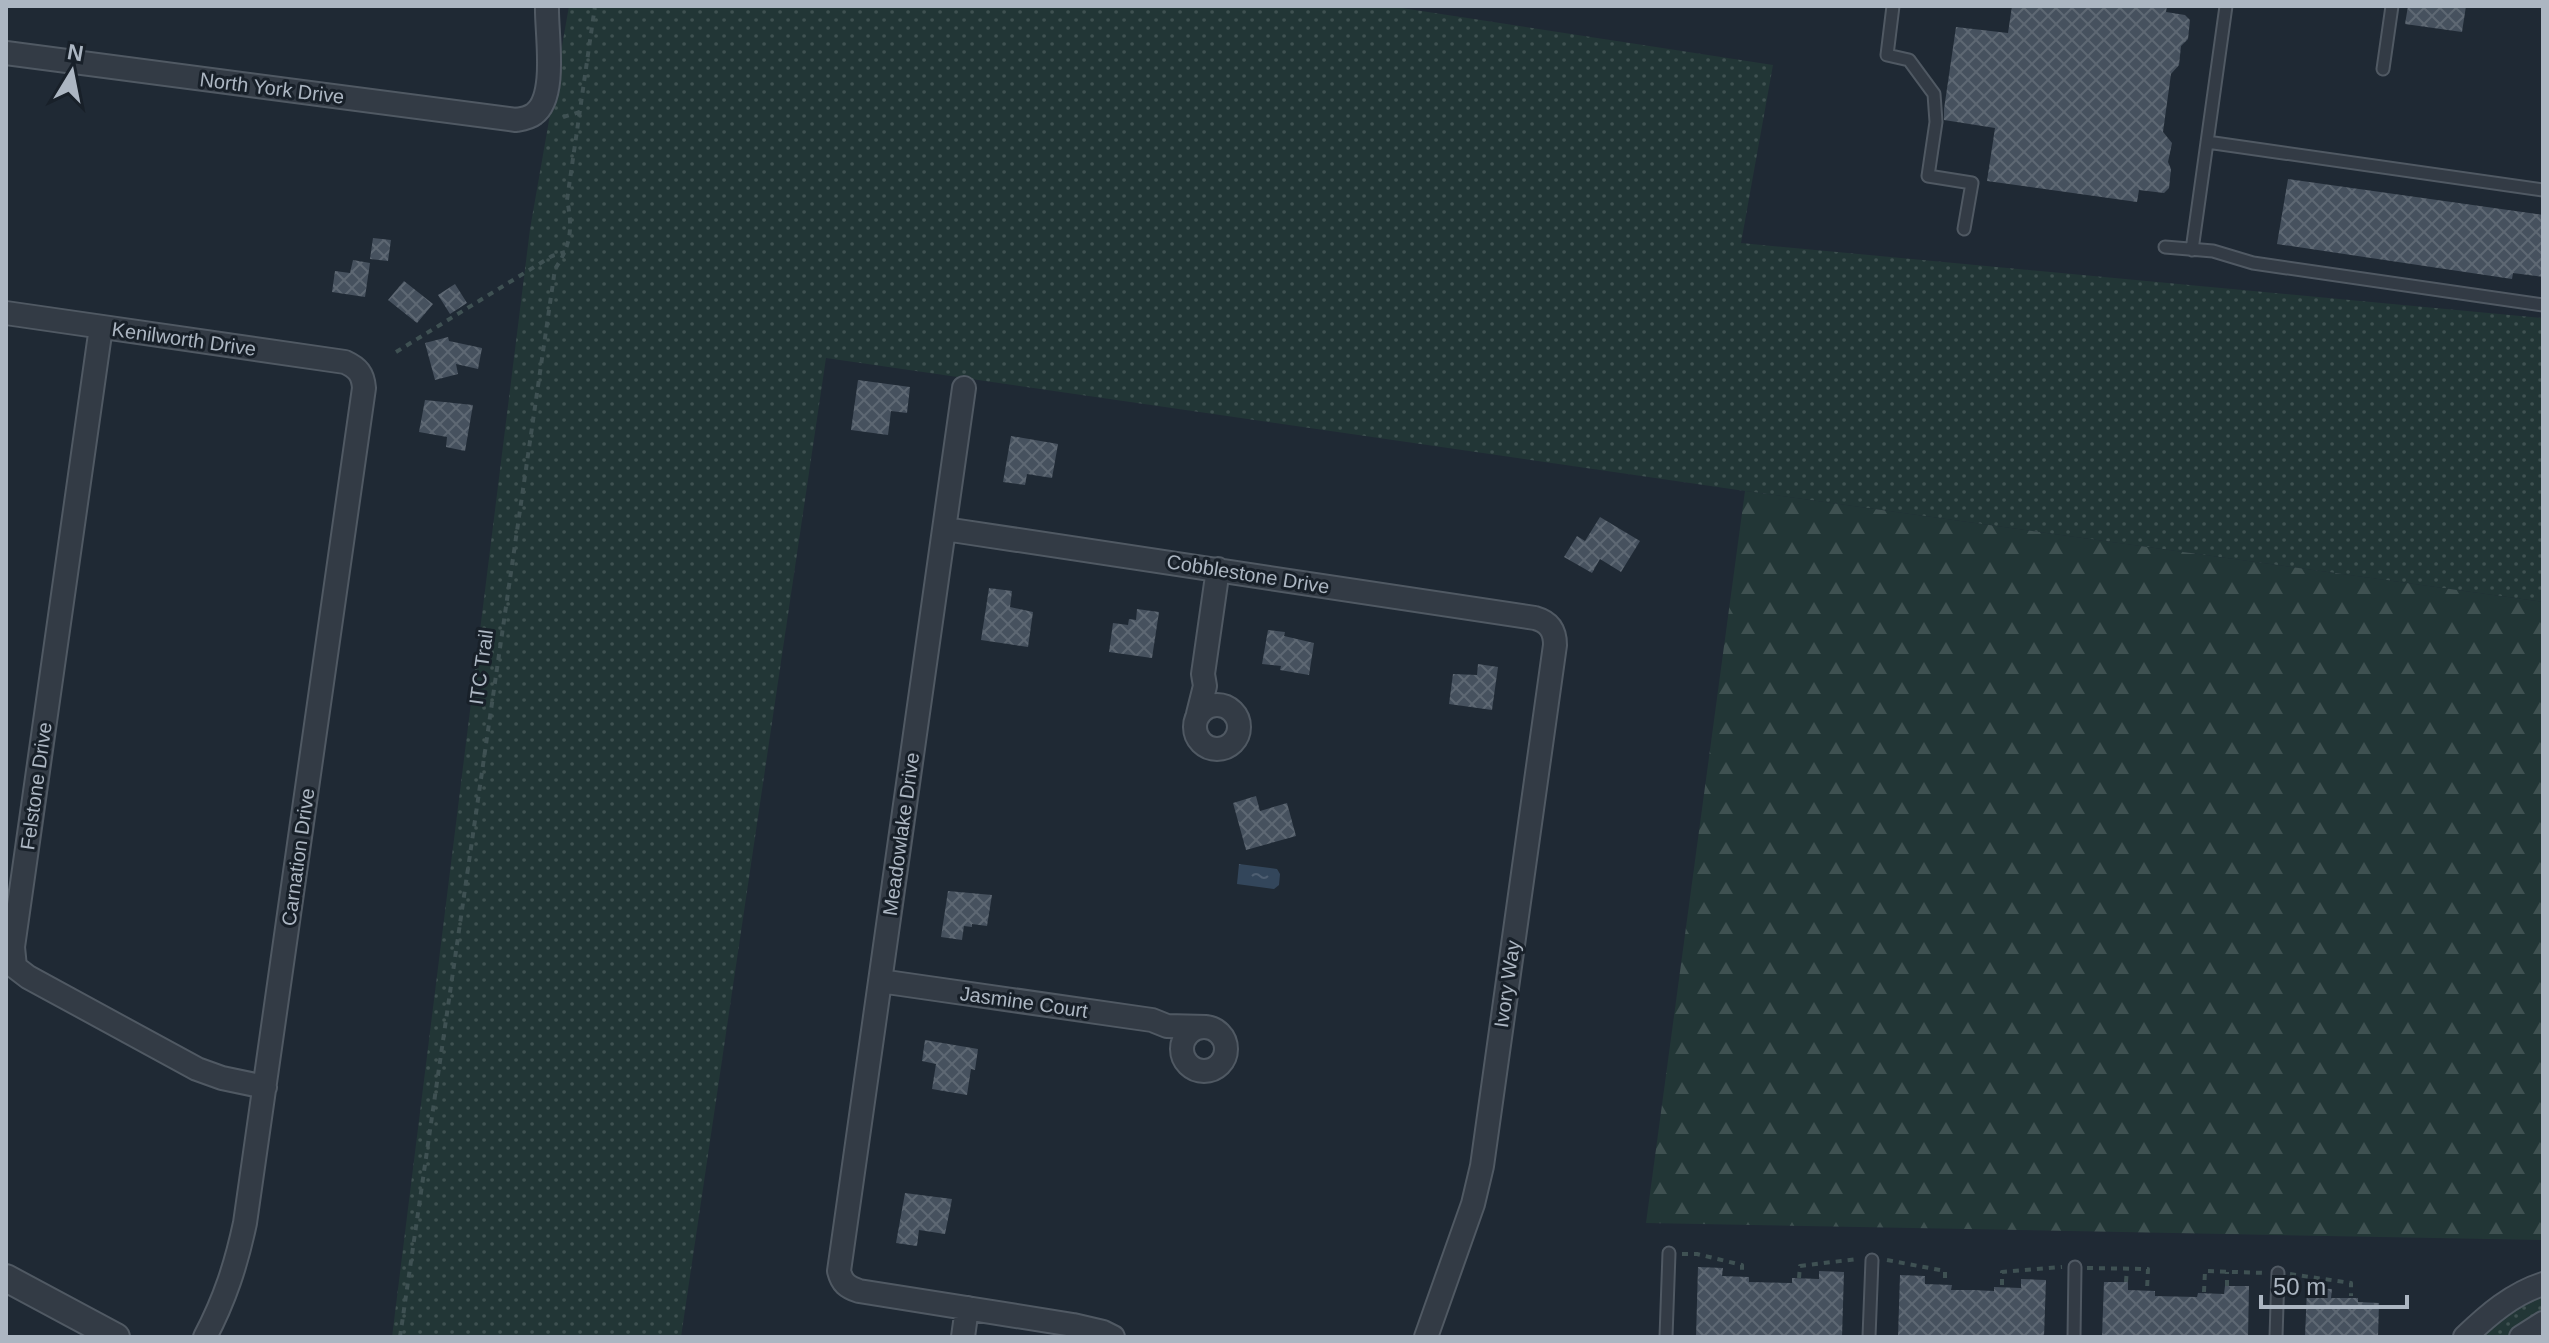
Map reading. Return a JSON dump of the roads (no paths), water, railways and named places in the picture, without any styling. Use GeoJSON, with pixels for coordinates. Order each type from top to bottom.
{"type":"FeatureCollection","features":[{"type":"Feature","properties":{"kind":"street","name":"North York Drive"},"geometry":{"type":"LineString","coordinates":[[6,53],[516,120],[536,113],[546,93],[549,65],[547,6]]}},
{"type":"Feature","properties":{"kind":"street","name":"Kenilworth Drive"},"geometry":{"type":"LineString","coordinates":[[6,313],[345,362],[359,371]]}},
{"type":"Feature","properties":{"kind":"street","name":"Felstone Drive"},"geometry":{"type":"LineString","coordinates":[[101,327],[12,956],[15,967],[28,977],[197,1069],[265,1087]]}},
{"type":"Feature","properties":{"kind":"street","name":"Carnation Drive"},"geometry":{"type":"LineString","coordinates":[[205,1337],[235,1270],[245,1223],[364,388],[364,379],[359,371]]}},
{"type":"Feature","properties":{"kind":"street","name":"Meadowlake Drive"},"geometry":{"type":"LineString","coordinates":[[964,388],[839,1262],[841,1279],[847,1287],[967,1308]]}},
{"type":"Feature","properties":{"kind":"street","name":"Cobblestone Drive"},"geometry":{"type":"LineString","coordinates":[[945,529],[1535,618],[1549,625]]}},
{"type":"Feature","properties":{"kind":"street"},"geometry":{"type":"LineString","coordinates":[[1205,686],[1236,715],[1239,723],[1237,737],[1227,747],[1212,749],[1200,742],[1194,729],[1205,686],[1203,674],[1218,569]]}},
{"type":"Feature","properties":{"kind":"street","name":"Ivory Way"},"geometry":{"type":"LineString","coordinates":[[1426,1337],[1473,1204],[1482,1166],[1555,645],[1549,625]]}},
{"type":"Feature","properties":{"kind":"street"},"geometry":{"type":"LineString","coordinates":[[1198,714],[1210,705],[1225,705]]}},
{"type":"Feature","properties":{"kind":"street","name":"Jasmine Court"},"geometry":{"type":"LineString","coordinates":[[880,981],[1152,1020],[1167,1026],[1206,1027]]}},
{"type":"Feature","properties":{"kind":"street"},"geometry":{"type":"LineString","coordinates":[[1167,1026],[1187,1064],[1199,1071],[1220,1066],[1226,1054],[1224,1039],[1219,1032],[1206,1027],[1191,1031],[1182,1050]]}},
{"type":"Feature","properties":{"kind":"street"},"geometry":{"type":"LineString","coordinates":[[6,1278],[116,1337]]}},
{"type":"Feature","properties":{"kind":"street"},"geometry":{"type":"LineString","coordinates":[[2465,1337],[2491,1312],[2543,1284]]}},
{"type":"Feature","properties":{"kind":"street"},"geometry":{"type":"LineString","coordinates":[[963,1337],[967,1308],[1073,1325],[1113,1337]]}},
{"type":"Feature","properties":{"kind":"street"},"geometry":{"type":"LineString","coordinates":[[2521,1337],[2543,1323]]}},
{"type":"Feature","properties":{"kind":"lane"},"geometry":{"type":"LineString","coordinates":[[1893,6],[1887,55],[1909,60],[1934,94],[1936,122],[1928,176],[1972,183],[1964,229]]}},
{"type":"Feature","properties":{"kind":"lane"},"geometry":{"type":"LineString","coordinates":[[2192,250],[2226,6]]}},
{"type":"Feature","properties":{"kind":"lane"},"geometry":{"type":"LineString","coordinates":[[2383,69],[2392,6]]}},
{"type":"Feature","properties":{"kind":"lane"},"geometry":{"type":"LineString","coordinates":[[2207,142],[2543,190]]}},
{"type":"Feature","properties":{"kind":"lane"},"geometry":{"type":"LineString","coordinates":[[2165,247],[2213,251],[2268,265],[2543,305]]}},
{"type":"Feature","properties":{"kind":"lane"},"geometry":{"type":"LineString","coordinates":[[1666,1337],[1674,1253]]}},
{"type":"Feature","properties":{"kind":"lane"},"geometry":{"type":"LineString","coordinates":[[1869,1337],[1872,1260]]}},
{"type":"Feature","properties":{"kind":"lane"},"geometry":{"type":"LineString","coordinates":[[2074,1337],[2075,1267]]}},
{"type":"Feature","properties":{"kind":"lane"},"geometry":{"type":"LineString","coordinates":[[2276,1337],[2277,1273]]}},
{"type":"Feature","properties":{"kind":"water"},"geometry":{"type":"Polygon","coordinates":[[[1239,864],[1277,869],[1279,885],[1274,889],[1237,884],[1239,864]]]}}]}
